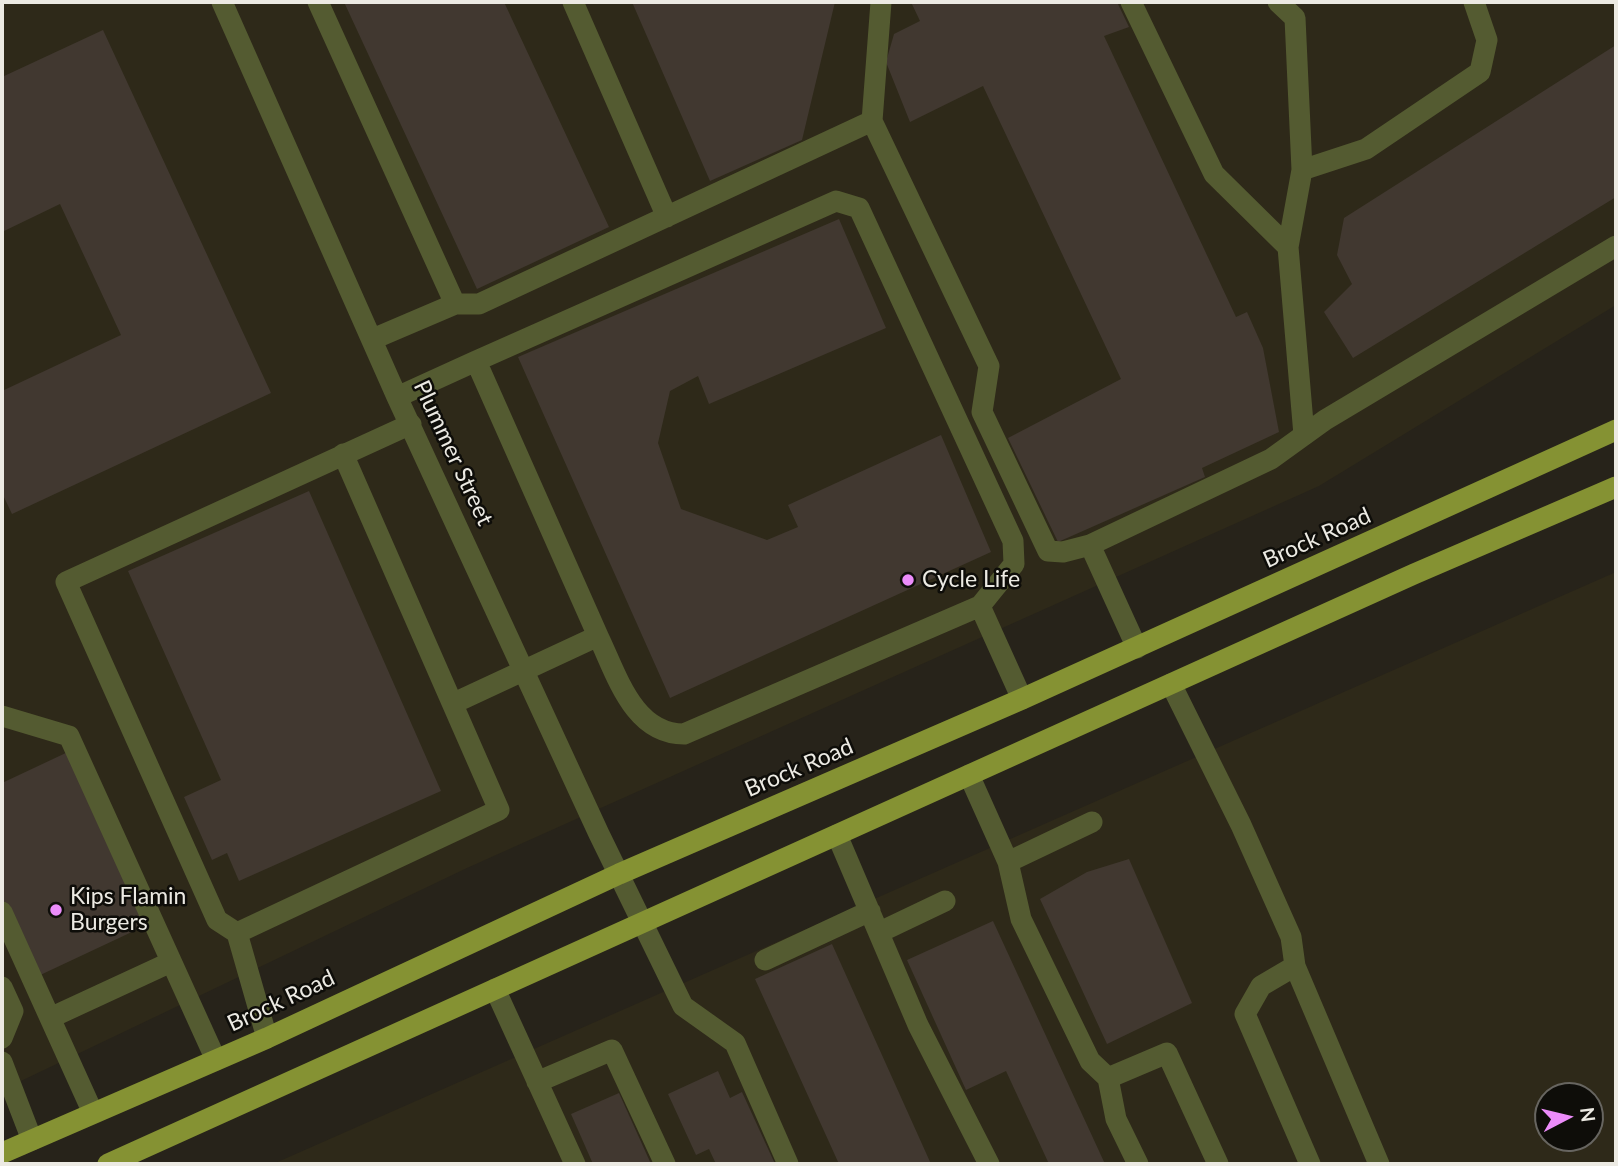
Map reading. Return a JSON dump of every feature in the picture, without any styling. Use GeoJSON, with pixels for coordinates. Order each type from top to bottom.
{"type":"FeatureCollection","features":[{"type":"Feature","properties":{"kind":"main road","name":"Brock Road"},"geometry":{"type":"LineString","coordinates":[[2,1153],[267,1038],[619,874],[1022,699],[1616,430]]}},
{"type":"Feature","properties":{"kind":"main road"},"geometry":{"type":"LineString","coordinates":[[108,1164],[1171,684],[1616,487]]}},
{"type":"Feature","properties":{"kind":"street","name":"Plummer Street"},"geometry":{"type":"LineString","coordinates":[[222,2],[397,397],[642,923],[683,1006],[735,1043],[788,1164]]}},
{"type":"Feature","properties":{"kind":"street"},"geometry":{"type":"LineString","coordinates":[[318,2],[454,304]]}},
{"type":"Feature","properties":{"kind":"street"},"geometry":{"type":"LineString","coordinates":[[573,2],[667,217]]}},
{"type":"Feature","properties":{"kind":"street"},"geometry":{"type":"LineString","coordinates":[[881,2],[872,121],[989,366],[982,412],[1048,551],[1063,552],[1090,545],[1271,459],[1304,435],[1616,246]]}},
{"type":"Feature","properties":{"kind":"street"},"geometry":{"type":"LineString","coordinates":[[1131,2],[1214,174],[1288,247]]}},
{"type":"Feature","properties":{"kind":"street"},"geometry":{"type":"LineString","coordinates":[[1278,2],[1295,18],[1302,170],[1288,247],[1304,435]]}},
{"type":"Feature","properties":{"kind":"street"},"geometry":{"type":"LineString","coordinates":[[1302,170],[1366,149],[1480,72],[1487,40],[1474,2]]}},
{"type":"Feature","properties":{"kind":"street"},"geometry":{"type":"LineString","coordinates":[[373,339],[454,304],[479,304],[872,121]]}},
{"type":"Feature","properties":{"kind":"street"},"geometry":{"type":"LineString","coordinates":[[397,397],[476,361],[836,201],[859,208],[1013,541],[1014,564],[980,606],[684,734],[668,734],[651,725],[634,709],[598,636],[476,361]]}},
{"type":"Feature","properties":{"kind":"street"},"geometry":{"type":"LineString","coordinates":[[267,1038],[237,933],[217,920],[66,582],[411,424]]}},
{"type":"Feature","properties":{"kind":"street"},"geometry":{"type":"LineString","coordinates":[[237,933],[499,810],[343,454]]}},
{"type":"Feature","properties":{"kind":"street"},"geometry":{"type":"LineString","coordinates":[[1090,545],[1136,648]]}},
{"type":"Feature","properties":{"kind":"street"},"geometry":{"type":"LineString","coordinates":[[980,606],[1022,699]]}},
{"type":"Feature","properties":{"kind":"street"},"geometry":{"type":"LineString","coordinates":[[454,703],[598,636]]}},
{"type":"Feature","properties":{"kind":"street"},"geometry":{"type":"LineString","coordinates":[[1171,684],[1285,925],[1295,966],[1379,1164]]}},
{"type":"Feature","properties":{"kind":"street"},"geometry":{"type":"LineString","coordinates":[[2,717],[69,736],[216,1060]]}},
{"type":"Feature","properties":{"kind":"street"},"geometry":{"type":"LineString","coordinates":[[969,775],[1008,862],[1021,919],[1090,1061],[1108,1079],[1116,1119],[1138,1164]]}},
{"type":"Feature","properties":{"kind":"street"},"geometry":{"type":"LineString","coordinates":[[1008,862],[1093,822]]}},
{"type":"Feature","properties":{"kind":"street"},"geometry":{"type":"LineString","coordinates":[[837,835],[918,1025],[989,1164]]}},
{"type":"Feature","properties":{"kind":"street"},"geometry":{"type":"LineString","coordinates":[[880,932],[945,901]]}},
{"type":"Feature","properties":{"kind":"street"},"geometry":{"type":"LineString","coordinates":[[765,960],[870,911]]}},
{"type":"Feature","properties":{"kind":"street"},"geometry":{"type":"LineString","coordinates":[[2,912],[93,1113]]}},
{"type":"Feature","properties":{"kind":"street"},"geometry":{"type":"LineString","coordinates":[[51,1018],[172,962]]}},
{"type":"Feature","properties":{"kind":"street"},"geometry":{"type":"LineString","coordinates":[[1295,966],[1261,986],[1245,1014],[1310,1164]]}},
{"type":"Feature","properties":{"kind":"street"},"geometry":{"type":"LineString","coordinates":[[2,987],[13,1011],[2,1038]]}},
{"type":"Feature","properties":{"kind":"street"},"geometry":{"type":"LineString","coordinates":[[495,989],[575,1164]]}},
{"type":"Feature","properties":{"kind":"street"},"geometry":{"type":"LineString","coordinates":[[537,1082],[612,1051],[665,1164]]}},
{"type":"Feature","properties":{"kind":"street"},"geometry":{"type":"LineString","coordinates":[[1108,1079],[1167,1054],[1218,1164]]}},
{"type":"Feature","properties":{"kind":"street"},"geometry":{"type":"LineString","coordinates":[[2,1062],[32,1140]]}},
{"type":"Feature","properties":{"kind":"shaded area"},"geometry":{"type":"Polygon","coordinates":[[[2,2],[1616,2],[1616,305],[1319,486],[467,868],[2,1090],[2,2]]]}},
{"type":"Feature","properties":{"kind":"shaded area"},"geometry":{"type":"Polygon","coordinates":[[[1616,572],[1616,1164],[273,1164],[1616,572]]]}},
{"type":"Feature","properties":{"kind":"building"},"geometry":{"type":"Polygon","coordinates":[[[344,2],[504,2],[609,227],[477,289],[344,2]]]}},
{"type":"Feature","properties":{"kind":"building"},"geometry":{"type":"Polygon","coordinates":[[[632,2],[835,2],[802,140],[710,181],[632,2]]]}},
{"type":"Feature","properties":{"kind":"building"},"geometry":{"type":"Polygon","coordinates":[[[911,2],[1117,2],[1129,27],[1104,36],[1236,317],[1247,312],[1263,348],[1279,432],[1202,468],[1205,477],[1058,542],[1008,438],[1121,379],[983,86],[910,122],[886,62],[894,34],[920,21],[911,2]]]}},
{"type":"Feature","properties":{"kind":"building"},"geometry":{"type":"Polygon","coordinates":[[[103,30],[271,393],[12,514],[2,493],[2,391],[121,335],[60,204],[2,232],[2,77],[103,30]]]}},
{"type":"Feature","properties":{"kind":"building"},"geometry":{"type":"Polygon","coordinates":[[[1616,45],[1616,197],[1353,358],[1324,312],[1352,284],[1337,255],[1344,218],[1616,45]]]}},
{"type":"Feature","properties":{"kind":"building"},"geometry":{"type":"Polygon","coordinates":[[[839,219],[886,328],[709,404],[698,376],[670,391],[658,443],[681,509],[767,540],[798,527],[788,505],[941,435],[991,552],[670,698],[518,357],[839,219]]]}},
{"type":"Feature","properties":{"kind":"building"},"geometry":{"type":"Polygon","coordinates":[[[309,491],[441,791],[239,881],[227,853],[212,860],[184,797],[221,780],[128,571],[309,491]]]}},
{"type":"Feature","properties":{"kind":"building"},"geometry":{"type":"Polygon","coordinates":[[[70,751],[151,923],[36,977],[2,905],[2,783],[70,751]]]}},
{"type":"Feature","properties":{"kind":"building"},"geometry":{"type":"Polygon","coordinates":[[[1129,859],[1192,1003],[1107,1044],[1040,899],[1087,872],[1129,859]]]}},
{"type":"Feature","properties":{"kind":"building"},"geometry":{"type":"Polygon","coordinates":[[[993,921],[1105,1164],[1049,1164],[1006,1071],[966,1090],[907,960],[993,921]]]}},
{"type":"Feature","properties":{"kind":"building"},"geometry":{"type":"Polygon","coordinates":[[[832,944],[931,1164],[839,1164],[755,979],[832,944]]]}},
{"type":"Feature","properties":{"kind":"building"},"geometry":{"type":"Polygon","coordinates":[[[718,1071],[730,1098],[742,1092],[775,1164],[716,1164],[709,1149],[696,1155],[668,1094],[718,1071]]]}},
{"type":"Feature","properties":{"kind":"building"},"geometry":{"type":"Polygon","coordinates":[[[619,1093],[651,1164],[593,1164],[571,1114],[619,1093]]]}},
{"type":"Feature","properties":{"kind":"place","name":"Cycle Life"},"geometry":{"type":"Point","coordinates":[908,580]}},
{"type":"Feature","properties":{"kind":"place","name":"Kips Flamin Burgers"},"geometry":{"type":"Point","coordinates":[56,910]}}]}
